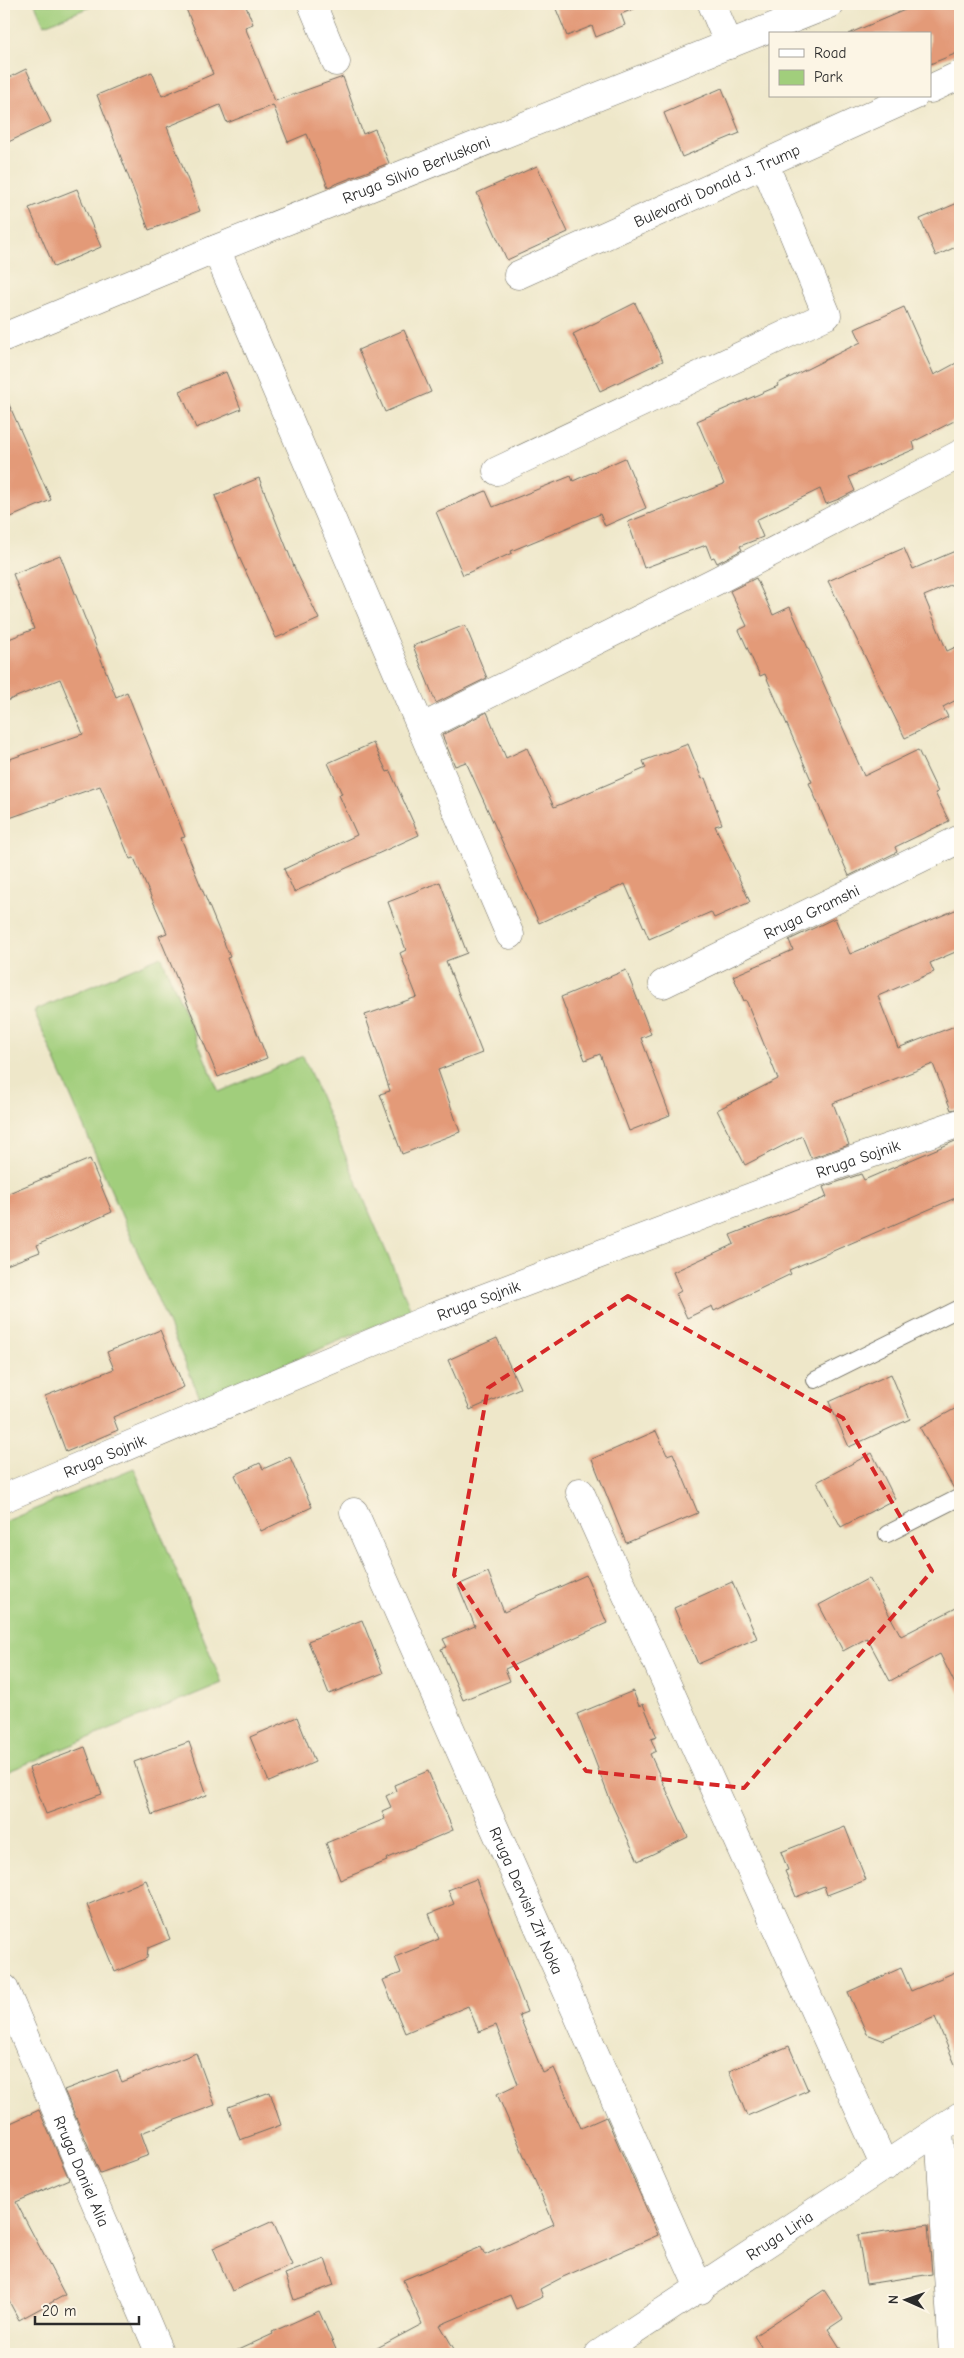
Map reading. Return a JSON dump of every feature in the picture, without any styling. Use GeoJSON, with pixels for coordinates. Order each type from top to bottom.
{"type":"FeatureCollection","features":[{"type":"Feature","properties":{"kind":"street"},"geometry":{"type":"LineString","coordinates":[[312,4],[336,62]]}},
{"type":"Feature","properties":{"kind":"street"},"geometry":{"type":"LineString","coordinates":[[712,4],[729,45]]}},
{"type":"Feature","properties":{"kind":"street","name":"Rruga Silvio Berluskoni"},"geometry":{"type":"LineString","coordinates":[[4,337],[216,249],[830,4]]}},
{"type":"Feature","properties":{"kind":"street"},"geometry":{"type":"LineString","coordinates":[[932,88],[960,75]]}},
{"type":"Feature","properties":{"kind":"street","name":"Bulevardi Donald J. Trump"},"geometry":{"type":"LineString","coordinates":[[518,275],[910,98]]}},
{"type":"Feature","properties":{"kind":"street"},"geometry":{"type":"LineString","coordinates":[[497,470],[827,315],[765,165]]}},
{"type":"Feature","properties":{"kind":"street"},"geometry":{"type":"LineString","coordinates":[[216,249],[510,935]]}},
{"type":"Feature","properties":{"kind":"street"},"geometry":{"type":"LineString","coordinates":[[421,728],[716,581],[960,454]]}},
{"type":"Feature","properties":{"kind":"street","name":"Rruga Gramshi"},"geometry":{"type":"LineString","coordinates":[[663,984],[960,839]]}},
{"type":"Feature","properties":{"kind":"street","name":"Rruga Sojnik"},"geometry":{"type":"LineString","coordinates":[[4,1498],[433,1317],[818,1172],[960,1122]]}},
{"type":"Feature","properties":{"kind":"street"},"geometry":{"type":"LineString","coordinates":[[580,1492],[885,2166]]}},
{"type":"Feature","properties":{"kind":"street","name":"Rruga Dervish Zit Noka"},"geometry":{"type":"LineString","coordinates":[[354,1512],[700,2290]]}},
{"type":"Feature","properties":{"kind":"street","name":"Rruga Daniel Alia"},"geometry":{"type":"LineString","coordinates":[[4,1988],[160,2354]]}},
{"type":"Feature","properties":{"kind":"street"},"geometry":{"type":"LineString","coordinates":[[950,2123],[954,2354]]}},
{"type":"Feature","properties":{"kind":"street","name":"Rruga Liria"},"geometry":{"type":"LineString","coordinates":[[599,2354],[700,2290],[950,2123]]}},
{"type":"Feature","properties":{"kind":"lane"},"geometry":{"type":"LineString","coordinates":[[815,1380],[960,1308]]}},
{"type":"Feature","properties":{"kind":"lane"},"geometry":{"type":"LineString","coordinates":[[887,1534],[960,1496]]}},
{"type":"Feature","properties":{"kind":"highlighted area"},"geometry":{"type":"Polygon","coordinates":[[[628,1296],[843,1418],[932,1571],[744,1788],[586,1771],[454,1575],[488,1388],[628,1296]]]}},
{"type":"Feature","properties":{"kind":"green space"},"geometry":{"type":"Polygon","coordinates":[[[35,4],[98,4],[44,25],[35,4]]]}},
{"type":"Feature","properties":{"kind":"green space"},"geometry":{"type":"Polygon","coordinates":[[[161,956],[219,1092],[303,1056],[411,1310],[201,1400],[34,1011],[161,956]]]}},
{"type":"Feature","properties":{"kind":"green space"},"geometry":{"type":"Polygon","coordinates":[[[134,1468],[222,1683],[4,1773],[4,1522],[134,1468]]]}},
{"type":"Feature","properties":{"kind":"building"},"geometry":{"type":"Polygon","coordinates":[[[184,4],[245,4],[253,24],[245,27],[275,101],[343,77],[363,134],[375,129],[389,163],[328,187],[307,134],[288,142],[273,105],[227,123],[220,105],[167,127],[200,211],[149,230],[97,95],[152,72],[162,96],[213,74],[184,4]]]}},
{"type":"Feature","properties":{"kind":"building"},"geometry":{"type":"Polygon","coordinates":[[[554,4],[644,5],[621,14],[625,25],[596,37],[592,26],[567,36],[554,4]]]}},
{"type":"Feature","properties":{"kind":"building"},"geometry":{"type":"Polygon","coordinates":[[[919,4],[960,4],[960,52],[932,63],[932,32],[853,32],[919,4]]]}},
{"type":"Feature","properties":{"kind":"building"},"geometry":{"type":"Polygon","coordinates":[[[26,69],[51,122],[4,144],[4,80],[26,69]]]}},
{"type":"Feature","properties":{"kind":"building"},"geometry":{"type":"Polygon","coordinates":[[[722,88],[740,133],[682,157],[664,113],[722,88]]]}},
{"type":"Feature","properties":{"kind":"building"},"geometry":{"type":"Polygon","coordinates":[[[537,166],[568,232],[507,260],[477,193],[537,166]]]}},
{"type":"Feature","properties":{"kind":"building"},"geometry":{"type":"Polygon","coordinates":[[[77,189],[101,247],[54,267],[29,208],[77,189]]]}},
{"type":"Feature","properties":{"kind":"building"},"geometry":{"type":"Polygon","coordinates":[[[960,202],[960,245],[936,256],[920,219],[960,202]]]}},
{"type":"Feature","properties":{"kind":"building"},"geometry":{"type":"Polygon","coordinates":[[[635,303],[663,361],[600,391],[573,334],[635,303]]]}},
{"type":"Feature","properties":{"kind":"building"},"geometry":{"type":"Polygon","coordinates":[[[904,307],[934,375],[960,361],[960,418],[913,442],[915,449],[849,477],[855,491],[839,499],[826,504],[820,489],[756,520],[763,537],[740,546],[742,550],[717,563],[714,557],[711,558],[706,545],[644,568],[628,522],[724,484],[697,421],[778,386],[777,384],[861,342],[855,329],[904,307]]]}},
{"type":"Feature","properties":{"kind":"building"},"geometry":{"type":"Polygon","coordinates":[[[404,330],[431,392],[385,412],[358,350],[404,330]]]}},
{"type":"Feature","properties":{"kind":"building"},"geometry":{"type":"Polygon","coordinates":[[[226,372],[241,409],[196,428],[180,391],[226,372]]]}},
{"type":"Feature","properties":{"kind":"building"},"geometry":{"type":"Polygon","coordinates":[[[4,393],[51,500],[4,520],[4,393]]]}},
{"type":"Feature","properties":{"kind":"building"},"geometry":{"type":"Polygon","coordinates":[[[625,458],[646,508],[605,526],[600,514],[511,551],[512,553],[463,575],[436,512],[486,491],[493,507],[571,476],[573,481],[625,458]]]}},
{"type":"Feature","properties":{"kind":"building"},"geometry":{"type":"Polygon","coordinates":[[[259,478],[295,569],[319,619],[276,638],[240,559],[215,496],[259,478]]]}},
{"type":"Feature","properties":{"kind":"building"},"geometry":{"type":"Polygon","coordinates":[[[904,548],[913,569],[960,549],[960,581],[924,596],[947,651],[960,645],[960,698],[943,707],[948,717],[905,738],[828,581],[904,548]]]}},
{"type":"Feature","properties":{"kind":"building"},"geometry":{"type":"Polygon","coordinates":[[[60,555],[116,697],[127,692],[185,837],[181,838],[230,957],[227,958],[267,1058],[218,1077],[159,936],[167,933],[134,858],[130,859],[100,786],[4,820],[4,761],[83,734],[60,679],[4,702],[4,641],[34,629],[13,574],[60,555]]]}},
{"type":"Feature","properties":{"kind":"building"},"geometry":{"type":"Polygon","coordinates":[[[756,578],[773,615],[790,607],[864,776],[918,750],[938,792],[935,793],[949,821],[895,847],[897,852],[849,876],[809,783],[812,782],[765,674],[760,676],[739,630],[747,626],[730,591],[756,578]]]}},
{"type":"Feature","properties":{"kind":"building"},"geometry":{"type":"Polygon","coordinates":[[[465,625],[487,678],[436,703],[413,646],[465,625]]]}},
{"type":"Feature","properties":{"kind":"building"},"geometry":{"type":"Polygon","coordinates":[[[487,712],[506,758],[527,748],[554,807],[646,768],[643,761],[688,744],[702,779],[705,778],[722,824],[715,826],[750,902],[714,918],[711,912],[649,939],[625,884],[539,923],[466,762],[455,766],[442,735],[487,712]]]}},
{"type":"Feature","properties":{"kind":"building"},"geometry":{"type":"Polygon","coordinates":[[[373,743],[387,772],[390,771],[419,835],[294,892],[284,869],[357,835],[339,795],[342,794],[328,763],[373,743]]]}},
{"type":"Feature","properties":{"kind":"building"},"geometry":{"type":"Polygon","coordinates":[[[440,882],[467,953],[446,961],[482,1053],[438,1070],[460,1132],[402,1154],[380,1094],[390,1091],[365,1015],[417,997],[400,953],[406,950],[388,902],[440,882]]]}},
{"type":"Feature","properties":{"kind":"building"},"geometry":{"type":"Polygon","coordinates":[[[960,908],[960,950],[930,963],[934,972],[878,996],[898,1048],[960,1024],[960,1108],[951,1110],[933,1064],[833,1103],[849,1145],[811,1158],[802,1136],[745,1165],[717,1110],[778,1079],[746,1000],[744,1001],[733,976],[793,950],[789,940],[835,918],[850,954],[960,908]]]}},
{"type":"Feature","properties":{"kind":"building"},"geometry":{"type":"Polygon","coordinates":[[[626,970],[651,1034],[641,1038],[670,1115],[629,1131],[600,1054],[585,1060],[561,997],[626,970]]]}},
{"type":"Feature","properties":{"kind":"building"},"geometry":{"type":"Polygon","coordinates":[[[960,1139],[960,1196],[789,1270],[791,1274],[714,1311],[712,1306],[687,1318],[676,1294],[681,1291],[673,1272],[734,1244],[730,1235],[827,1197],[823,1187],[861,1174],[864,1180],[960,1139]]]}},
{"type":"Feature","properties":{"kind":"building"},"geometry":{"type":"Polygon","coordinates":[[[90,1159],[112,1212],[37,1245],[40,1252],[4,1266],[4,1195],[90,1159]]]}},
{"type":"Feature","properties":{"kind":"building"},"geometry":{"type":"Polygon","coordinates":[[[160,1330],[184,1387],[113,1417],[118,1430],[66,1452],[45,1396],[114,1369],[107,1352],[160,1330]]]}},
{"type":"Feature","properties":{"kind":"building"},"geometry":{"type":"Polygon","coordinates":[[[497,1338],[520,1388],[470,1410],[448,1360],[497,1338]]]}},
{"type":"Feature","properties":{"kind":"building"},"geometry":{"type":"Polygon","coordinates":[[[891,1374],[910,1419],[849,1447],[829,1402],[891,1374]]]}},
{"type":"Feature","properties":{"kind":"building"},"geometry":{"type":"Polygon","coordinates":[[[960,1406],[960,1487],[954,1489],[920,1428],[960,1406]]]}},
{"type":"Feature","properties":{"kind":"building"},"geometry":{"type":"Polygon","coordinates":[[[656,1431],[667,1455],[673,1453],[698,1513],[626,1543],[592,1459],[656,1431]]]}},
{"type":"Feature","properties":{"kind":"building"},"geometry":{"type":"Polygon","coordinates":[[[872,1453],[895,1499],[841,1527],[817,1482],[872,1453]]]}},
{"type":"Feature","properties":{"kind":"building"},"geometry":{"type":"Polygon","coordinates":[[[290,1457],[312,1507],[261,1531],[235,1475],[260,1463],[263,1469],[290,1457]]]}},
{"type":"Feature","properties":{"kind":"building"},"geometry":{"type":"Polygon","coordinates":[[[488,1572],[504,1612],[586,1575],[607,1623],[505,1669],[510,1681],[463,1700],[441,1649],[447,1647],[443,1639],[475,1626],[458,1585],[488,1572]]]}},
{"type":"Feature","properties":{"kind":"building"},"geometry":{"type":"Polygon","coordinates":[[[869,1578],[901,1636],[960,1606],[960,1694],[940,1654],[890,1681],[867,1638],[843,1651],[819,1605],[869,1578]]]}},
{"type":"Feature","properties":{"kind":"building"},"geometry":{"type":"Polygon","coordinates":[[[732,1582],[757,1638],[698,1664],[674,1608],[732,1582]]]}},
{"type":"Feature","properties":{"kind":"building"},"geometry":{"type":"Polygon","coordinates":[[[362,1620],[383,1673],[329,1694],[308,1641],[362,1620]]]}},
{"type":"Feature","properties":{"kind":"building"},"geometry":{"type":"Polygon","coordinates":[[[633,1691],[639,1706],[643,1704],[657,1737],[651,1739],[656,1751],[650,1754],[688,1837],[638,1861],[612,1805],[577,1714],[633,1691]]]}},
{"type":"Feature","properties":{"kind":"building"},"geometry":{"type":"Polygon","coordinates":[[[297,1717],[315,1762],[269,1782],[250,1737],[297,1717]]]}},
{"type":"Feature","properties":{"kind":"building"},"geometry":{"type":"Polygon","coordinates":[[[189,1742],[207,1795],[152,1815],[134,1762],[189,1742]]]}},
{"type":"Feature","properties":{"kind":"building"},"geometry":{"type":"Polygon","coordinates":[[[85,1747],[102,1794],[46,1814],[29,1768],[85,1747]]]}},
{"type":"Feature","properties":{"kind":"building"},"geometry":{"type":"Polygon","coordinates":[[[428,1771],[453,1830],[386,1859],[387,1861],[340,1880],[326,1843],[385,1819],[382,1811],[391,1807],[386,1796],[396,1791],[394,1785],[428,1771]]]}},
{"type":"Feature","properties":{"kind":"building"},"geometry":{"type":"Polygon","coordinates":[[[845,1827],[866,1880],[827,1895],[824,1886],[796,1897],[785,1871],[788,1870],[781,1852],[845,1827]]]}},
{"type":"Feature","properties":{"kind":"building"},"geometry":{"type":"Polygon","coordinates":[[[476,1879],[527,2012],[519,2015],[543,2073],[554,2068],[581,2128],[606,2117],[658,2235],[563,2277],[540,2289],[543,2297],[516,2309],[510,2295],[440,2325],[457,2354],[366,2354],[422,2324],[403,2280],[481,2247],[485,2255],[554,2224],[497,2094],[518,2084],[496,2025],[479,2032],[468,2006],[405,2033],[383,1980],[401,1973],[395,1957],[439,1939],[429,1914],[454,1904],[448,1890],[476,1879]]]}},
{"type":"Feature","properties":{"kind":"building"},"geometry":{"type":"Polygon","coordinates":[[[146,1880],[170,1939],[148,1948],[147,1958],[115,1972],[87,1905],[146,1880]]]}},
{"type":"Feature","properties":{"kind":"building"},"geometry":{"type":"Polygon","coordinates":[[[901,1968],[911,1991],[960,1970],[960,2076],[935,2017],[882,2040],[867,2034],[848,1992],[901,1968]]]}},
{"type":"Feature","properties":{"kind":"building"},"geometry":{"type":"Polygon","coordinates":[[[789,2046],[808,2090],[747,2116],[729,2071],[789,2046]]]}},
{"type":"Feature","properties":{"kind":"building"},"geometry":{"type":"Polygon","coordinates":[[[196,2053],[215,2105],[141,2133],[149,2155],[100,2173],[64,2090],[117,2070],[122,2082],[196,2053]]]}},
{"type":"Feature","properties":{"kind":"building"},"geometry":{"type":"Polygon","coordinates":[[[270,2092],[281,2125],[240,2140],[228,2107],[270,2092]]]}},
{"type":"Feature","properties":{"kind":"building"},"geometry":{"type":"Polygon","coordinates":[[[39,2110],[69,2179],[16,2202],[65,2295],[19,2320],[4,2292],[4,2126],[39,2110]]]}},
{"type":"Feature","properties":{"kind":"building"},"geometry":{"type":"Polygon","coordinates":[[[273,2221],[292,2265],[232,2291],[213,2248],[273,2221]]]}},
{"type":"Feature","properties":{"kind":"building"},"geometry":{"type":"Polygon","coordinates":[[[928,2225],[932,2274],[866,2284],[858,2235],[928,2225]]]}},
{"type":"Feature","properties":{"kind":"building"},"geometry":{"type":"Polygon","coordinates":[[[325,2259],[334,2285],[294,2300],[285,2274],[325,2259]]]}},
{"type":"Feature","properties":{"kind":"building"},"geometry":{"type":"Polygon","coordinates":[[[824,2290],[843,2319],[828,2329],[844,2354],[766,2354],[754,2336],[824,2290]]]}},
{"type":"Feature","properties":{"kind":"building"},"geometry":{"type":"Polygon","coordinates":[[[319,2311],[338,2354],[229,2354],[273,2334],[272,2332],[319,2311]]]}}]}
